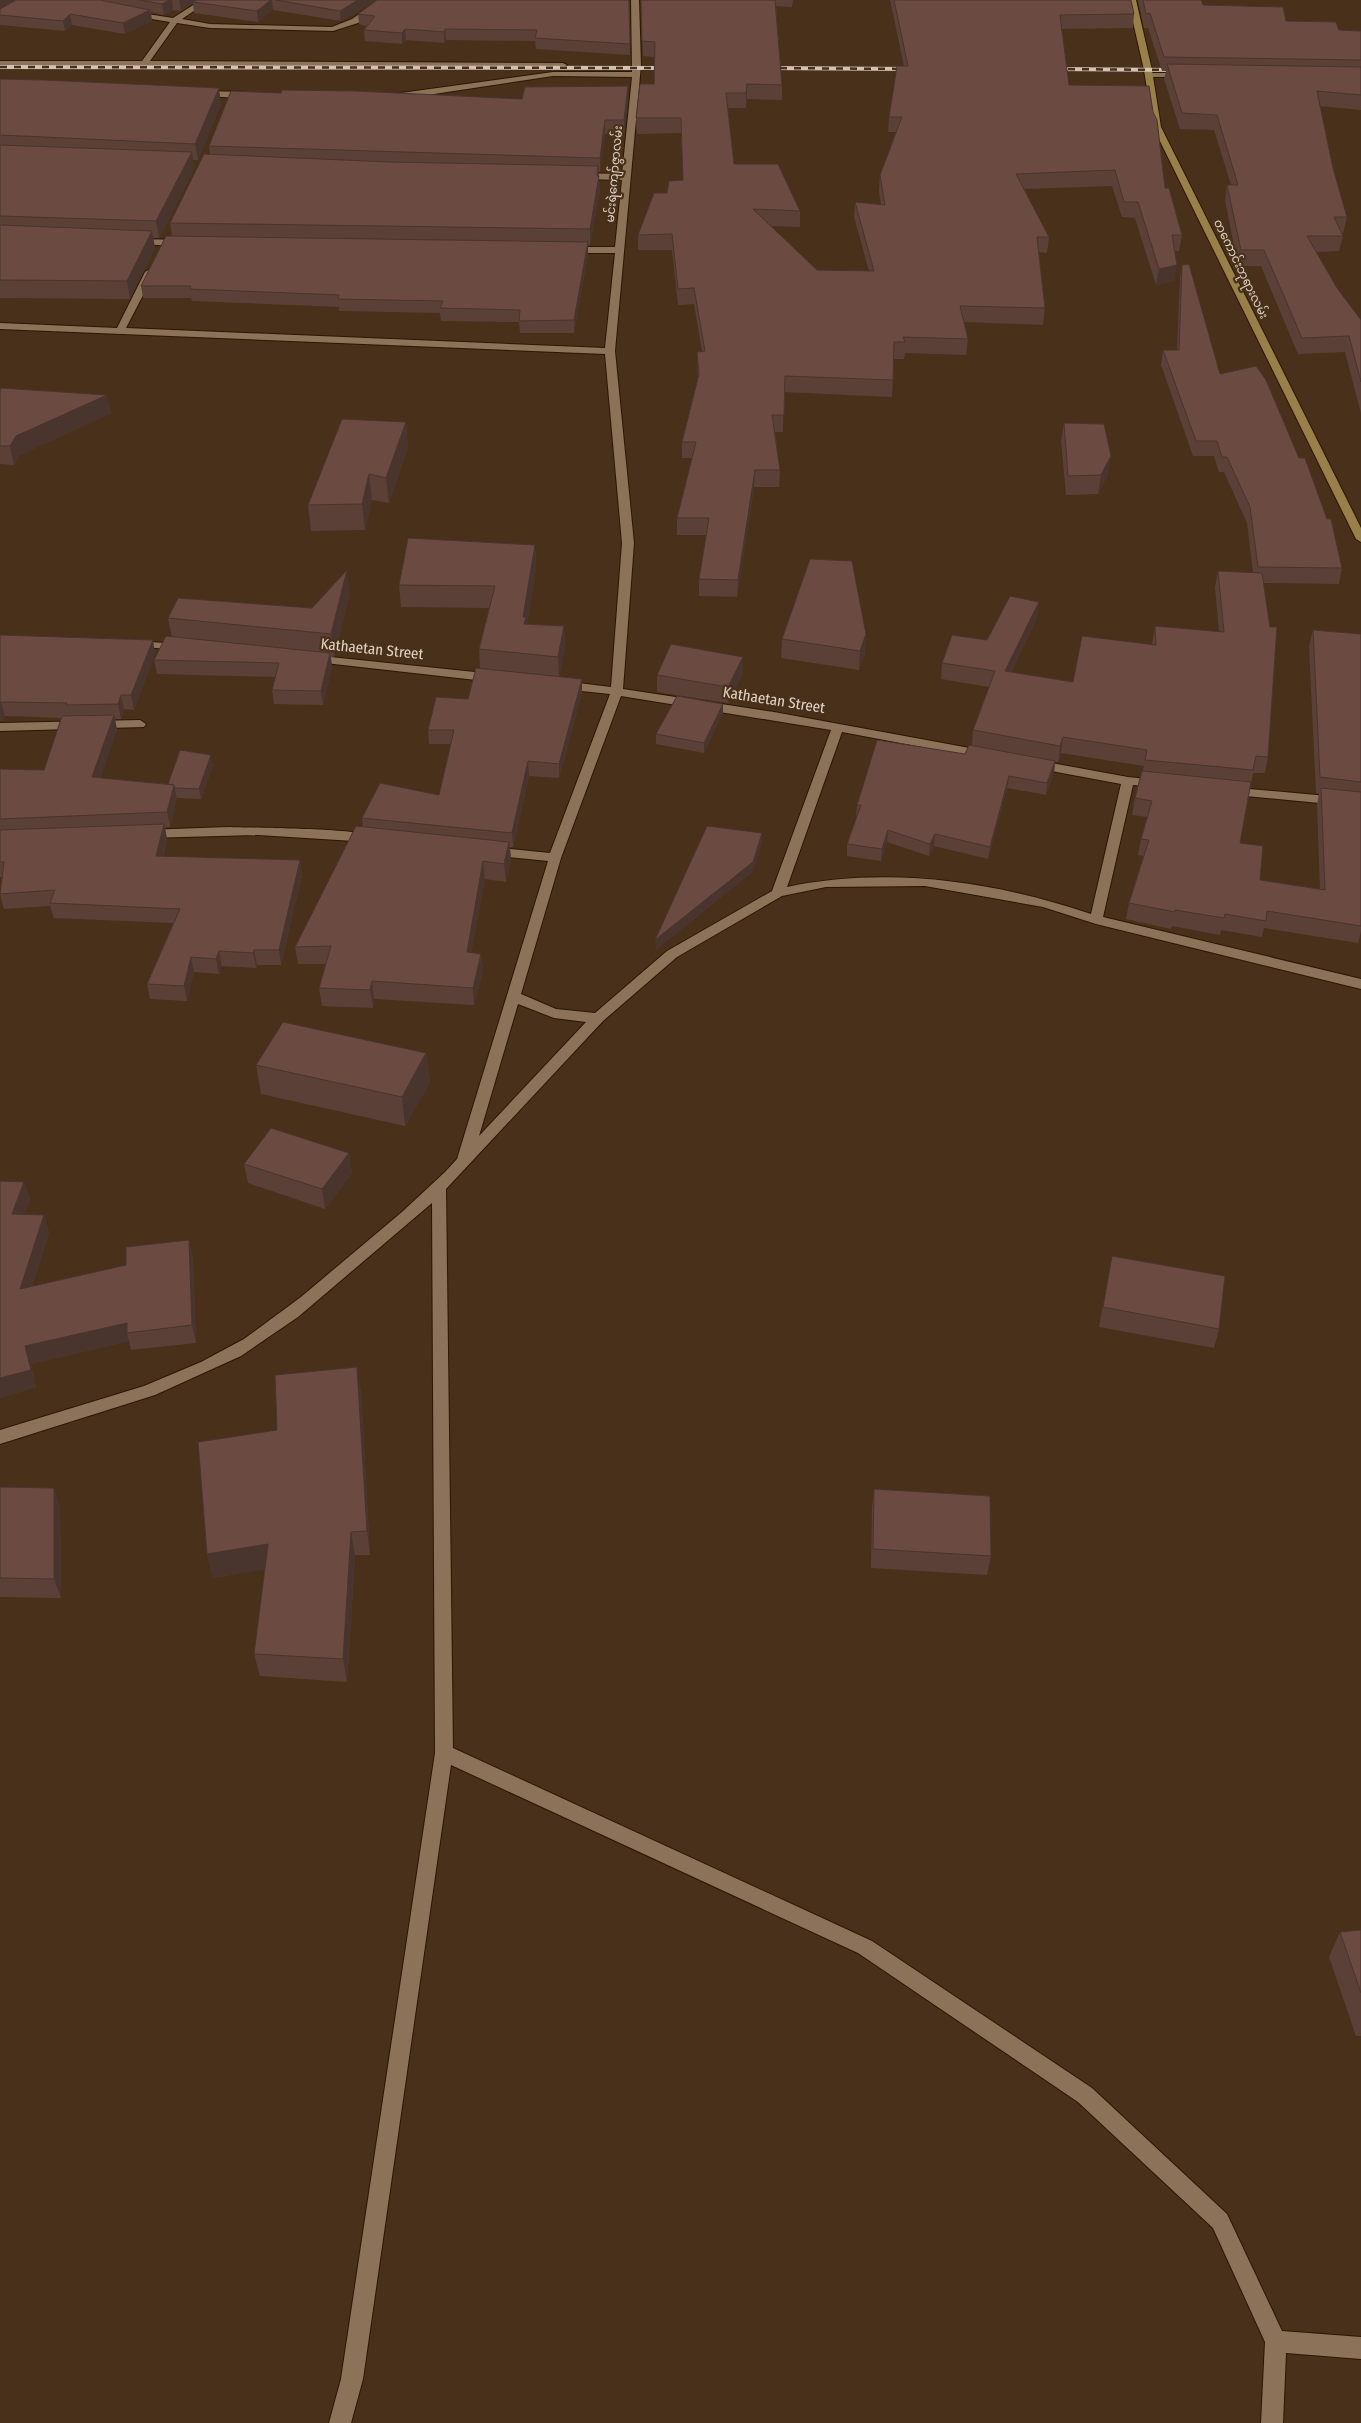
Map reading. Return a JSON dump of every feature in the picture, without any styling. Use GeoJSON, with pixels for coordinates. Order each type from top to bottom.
{"type":"FeatureCollection","features":[{"type":"Feature","properties":{"kind":"main road","name":"တကောင်းဘုရားလမ်း"},"geometry":{"type":"LineString","coordinates":[[1132,0],[1149,75],[1157,128],[1361,538]]}},
{"type":"Feature","properties":{"kind":"street"},"geometry":{"type":"LineString","coordinates":[[145,63],[175,20],[206,0]]}},
{"type":"Feature","properties":{"kind":"street"},"geometry":{"type":"LineString","coordinates":[[118,11],[210,26],[333,29],[355,21],[385,0]]}},
{"type":"Feature","properties":{"kind":"street","name":"မင်းရဲကျော်ဇွာလမ်း"},"geometry":{"type":"LineString","coordinates":[[464,1161],[555,858],[617,691],[628,543],[610,351],[636,70],[635,0]]}},
{"type":"Feature","properties":{"kind":"street"},"geometry":{"type":"LineString","coordinates":[[0,63],[145,63],[636,70]]}},
{"type":"Feature","properties":{"kind":"street"},"geometry":{"type":"LineString","coordinates":[[390,96],[417,95],[553,74],[636,70]]}},
{"type":"Feature","properties":{"kind":"street"},"geometry":{"type":"LineString","coordinates":[[1149,75],[1197,76]]}},
{"type":"Feature","properties":{"kind":"street"},"geometry":{"type":"LineString","coordinates":[[192,94],[229,99],[259,95]]}},
{"type":"Feature","properties":{"kind":"street"},"geometry":{"type":"LineString","coordinates":[[568,176],[626,177]]}},
{"type":"Feature","properties":{"kind":"street"},"geometry":{"type":"LineString","coordinates":[[126,242],[162,247],[194,243]]}},
{"type":"Feature","properties":{"kind":"street"},"geometry":{"type":"LineString","coordinates":[[120,332],[162,247]]}},
{"type":"Feature","properties":{"kind":"street"},"geometry":{"type":"LineString","coordinates":[[560,250],[620,250]]}},
{"type":"Feature","properties":{"kind":"street"},"geometry":{"type":"LineString","coordinates":[[0,326],[610,351]]}},
{"type":"Feature","properties":{"kind":"street"},"geometry":{"type":"LineString","coordinates":[[123,644],[190,648]]}},
{"type":"Feature","properties":{"kind":"street","name":"Kathaetan Street"},"geometry":{"type":"LineString","coordinates":[[297,658],[510,680]]}},
{"type":"Feature","properties":{"kind":"street","name":"Kathaetan Street"},"geometry":{"type":"LineString","coordinates":[[549,684],[617,691],[838,727],[1002,758]]}},
{"type":"Feature","properties":{"kind":"street"},"geometry":{"type":"LineString","coordinates":[[0,728],[140,724]]}},
{"type":"Feature","properties":{"kind":"street"},"geometry":{"type":"LineString","coordinates":[[778,893],[838,727]]}},
{"type":"Feature","properties":{"kind":"street"},"geometry":{"type":"LineString","coordinates":[[1022,761],[1128,781],[1167,785]]}},
{"type":"Feature","properties":{"kind":"street"},"geometry":{"type":"LineString","coordinates":[[1096,920],[1128,781]]}},
{"type":"Feature","properties":{"kind":"street"},"geometry":{"type":"LineString","coordinates":[[1216,790],[1361,804]]}},
{"type":"Feature","properties":{"kind":"street"},"geometry":{"type":"LineString","coordinates":[[128,834],[206,831],[316,833],[383,840]]}},
{"type":"Feature","properties":{"kind":"street"},"geometry":{"type":"LineString","coordinates":[[478,850],[555,858]]}},
{"type":"Feature","properties":{"kind":"street"},"geometry":{"type":"LineString","coordinates":[[0,1437],[114,1404],[159,1387],[236,1352],[294,1311],[439,1189],[598,1018],[672,954],[778,893],[826,884],[858,881],[926,882],[1045,903],[1096,920],[1361,984]]}},
{"type":"Feature","properties":{"kind":"street"},"geometry":{"type":"LineString","coordinates":[[514,996],[544,1011],[563,1016],[598,1018]]}},
{"type":"Feature","properties":{"kind":"street"},"geometry":{"type":"LineString","coordinates":[[340,2423],[352,2379],[444,1753],[439,1189]]}},
{"type":"Feature","properties":{"kind":"street"},"geometry":{"type":"LineString","coordinates":[[444,1753],[865,1947],[1084,2095],[1220,2221],[1276,2341],[1272,2423]]}},
{"type":"Feature","properties":{"kind":"street"},"geometry":{"type":"LineString","coordinates":[[1276,2341],[1361,2348]]}},
{"type":"Feature","properties":{"kind":"building"},"geometry":{"type":"Polygon","coordinates":[[[16,0],[100,0],[150,10],[123,23],[70,14],[63,21],[0,15],[0,9],[16,0]]]}},
{"type":"Feature","properties":{"kind":"building"},"geometry":{"type":"Polygon","coordinates":[[[139,0],[170,0],[162,4],[139,0]]]}},
{"type":"Feature","properties":{"kind":"building"},"geometry":{"type":"Polygon","coordinates":[[[196,0],[271,0],[257,11],[193,2],[196,0]]]}},
{"type":"Feature","properties":{"kind":"building"},"geometry":{"type":"Polygon","coordinates":[[[276,0],[358,0],[340,11],[276,0]]]}},
{"type":"Feature","properties":{"kind":"building"},"geometry":{"type":"Polygon","coordinates":[[[377,0],[629,0],[630,44],[535,38],[537,30],[445,29],[444,32],[405,29],[402,33],[364,30],[375,16],[358,14],[377,0]]]}},
{"type":"Feature","properties":{"kind":"building"},"geometry":{"type":"Polygon","coordinates":[[[641,0],[775,0],[782,85],[747,84],[746,93],[726,93],[734,164],[778,164],[800,211],[753,209],[817,270],[874,271],[855,202],[885,205],[880,175],[902,117],[889,117],[897,66],[908,66],[894,0],[1131,0],[1134,14],[1060,15],[1069,85],[1149,86],[1153,112],[1157,120],[1165,188],[1169,188],[1182,235],[1172,235],[1177,265],[1159,269],[1138,202],[1124,202],[1115,170],[1016,174],[1049,237],[1037,237],[1045,308],[960,306],[968,339],[903,337],[905,342],[894,342],[893,380],[785,376],[784,415],[772,415],[780,470],[755,470],[738,580],[699,579],[709,518],[677,518],[696,442],[682,442],[699,374],[697,352],[705,351],[694,288],[678,289],[672,234],[638,235],[654,193],[667,193],[669,181],[683,180],[681,118],[636,118],[640,84],[654,84],[655,42],[642,41],[641,0]]]}},
{"type":"Feature","properties":{"kind":"building"},"geometry":{"type":"Polygon","coordinates":[[[1143,0],[1201,0],[1203,5],[1283,7],[1286,21],[1336,22],[1339,30],[1361,31],[1361,60],[1164,57],[1150,13],[1146,14],[1143,0]]]}},
{"type":"Feature","properties":{"kind":"building"},"geometry":{"type":"Polygon","coordinates":[[[1167,64],[1361,67],[1361,95],[1317,91],[1333,168],[1347,217],[1334,217],[1343,236],[1307,236],[1337,288],[1361,320],[1361,382],[1349,336],[1302,338],[1264,250],[1241,250],[1227,185],[1238,185],[1217,115],[1182,113],[1167,64]]]}},
{"type":"Feature","properties":{"kind":"building"},"geometry":{"type":"Polygon","coordinates":[[[0,79],[219,88],[195,144],[0,135],[0,79]]]}},
{"type":"Feature","properties":{"kind":"building"},"geometry":{"type":"Polygon","coordinates":[[[628,86],[624,120],[605,120],[600,158],[209,146],[231,91],[281,93],[282,90],[356,91],[522,99],[525,87],[628,86]]]}},
{"type":"Feature","properties":{"kind":"building"},"geometry":{"type":"Polygon","coordinates":[[[0,145],[192,152],[156,221],[0,216],[0,145]]]}},
{"type":"Feature","properties":{"kind":"building"},"geometry":{"type":"Polygon","coordinates":[[[204,154],[390,162],[598,166],[597,176],[599,176],[590,229],[170,223],[204,154]]]}},
{"type":"Feature","properties":{"kind":"building"},"geometry":{"type":"Polygon","coordinates":[[[0,225],[152,231],[127,281],[0,280],[0,225]]]}},
{"type":"Feature","properties":{"kind":"building"},"geometry":{"type":"Polygon","coordinates":[[[166,236],[588,242],[574,320],[519,321],[520,310],[440,308],[443,301],[338,299],[339,295],[190,289],[191,286],[141,286],[166,236]]]}},
{"type":"Feature","properties":{"kind":"building"},"geometry":{"type":"Polygon","coordinates":[[[1189,264],[1220,374],[1256,366],[1266,380],[1299,458],[1305,458],[1327,519],[1331,519],[1342,568],[1258,567],[1250,507],[1227,457],[1222,457],[1217,441],[1196,441],[1163,350],[1179,350],[1182,265],[1189,264]]]}},
{"type":"Feature","properties":{"kind":"building"},"geometry":{"type":"Polygon","coordinates":[[[1,388],[107,395],[16,436],[10,446],[0,446],[1,388]]]}},
{"type":"Feature","properties":{"kind":"building"},"geometry":{"type":"Polygon","coordinates":[[[342,419],[406,422],[386,478],[369,474],[362,504],[308,505],[342,419]]]}},
{"type":"Feature","properties":{"kind":"building"},"geometry":{"type":"Polygon","coordinates":[[[1064,423],[1104,424],[1111,456],[1101,475],[1068,476],[1064,423]]]}},
{"type":"Feature","properties":{"kind":"building"},"geometry":{"type":"Polygon","coordinates":[[[408,538],[535,545],[523,617],[526,617],[524,624],[564,626],[558,657],[479,649],[495,586],[399,585],[408,538]]]}},
{"type":"Feature","properties":{"kind":"building"},"geometry":{"type":"Polygon","coordinates":[[[810,559],[852,561],[866,634],[860,651],[782,639],[810,559]]]}},
{"type":"Feature","properties":{"kind":"building"},"geometry":{"type":"Polygon","coordinates":[[[347,570],[331,634],[168,618],[178,598],[312,608],[347,570]]]}},
{"type":"Feature","properties":{"kind":"building"},"geometry":{"type":"Polygon","coordinates":[[[1218,571],[1262,573],[1270,627],[1277,627],[1268,757],[1256,756],[1253,770],[1145,760],[1147,750],[1063,737],[1060,746],[973,730],[995,671],[942,663],[952,635],[987,640],[1010,596],[1039,602],[1005,671],[1073,682],[1082,636],[1156,645],[1155,626],[1224,632],[1218,571]]]}},
{"type":"Feature","properties":{"kind":"building"},"geometry":{"type":"Polygon","coordinates":[[[1313,630],[1361,634],[1361,782],[1320,777],[1313,630]]]}},
{"type":"Feature","properties":{"kind":"building"},"geometry":{"type":"Polygon","coordinates":[[[0,635],[153,640],[131,695],[121,695],[118,704],[0,703],[0,635]]]}},
{"type":"Feature","properties":{"kind":"building"},"geometry":{"type":"Polygon","coordinates":[[[166,636],[330,653],[321,691],[272,690],[279,663],[154,660],[166,636]]]}},
{"type":"Feature","properties":{"kind":"building"},"geometry":{"type":"Polygon","coordinates":[[[671,644],[743,657],[728,687],[657,675],[671,644]]]}},
{"type":"Feature","properties":{"kind":"building"},"geometry":{"type":"Polygon","coordinates":[[[476,668],[582,679],[559,764],[528,761],[512,833],[362,818],[380,783],[439,795],[454,730],[428,730],[436,697],[468,699],[476,668]]]}},
{"type":"Feature","properties":{"kind":"building"},"geometry":{"type":"Polygon","coordinates":[[[677,696],[723,704],[704,743],[656,734],[677,696]]]}},
{"type":"Feature","properties":{"kind":"building"},"geometry":{"type":"Polygon","coordinates":[[[114,715],[92,777],[174,785],[167,812],[0,819],[0,769],[44,770],[62,716],[114,715]]]}},
{"type":"Feature","properties":{"kind":"building"},"geometry":{"type":"Polygon","coordinates":[[[877,740],[965,754],[969,745],[1055,761],[1047,783],[1009,776],[990,847],[935,834],[930,844],[888,830],[882,849],[847,844],[861,805],[857,805],[877,740]]]}},
{"type":"Feature","properties":{"kind":"building"},"geometry":{"type":"Polygon","coordinates":[[[180,750],[211,755],[199,789],[175,788],[174,785],[168,784],[180,750]]]}},
{"type":"Feature","properties":{"kind":"building"},"geometry":{"type":"Polygon","coordinates":[[[1142,771],[1251,782],[1240,843],[1263,846],[1260,880],[1325,890],[1321,788],[1361,792],[1361,926],[1267,911],[1266,921],[1225,914],[1224,918],[1175,910],[1175,912],[1129,903],[1149,840],[1141,839],[1152,801],[1135,798],[1142,771]]]}},
{"type":"Feature","properties":{"kind":"building"},"geometry":{"type":"Polygon","coordinates":[[[164,824],[156,856],[300,860],[279,950],[254,950],[253,953],[219,951],[216,959],[191,957],[184,986],[147,984],[180,909],[50,903],[55,890],[0,894],[4,862],[0,862],[0,830],[164,824]]]}},
{"type":"Feature","properties":{"kind":"building"},"geometry":{"type":"Polygon","coordinates":[[[356,826],[509,842],[504,864],[483,861],[467,952],[481,954],[473,988],[372,981],[370,990],[319,988],[331,946],[295,947],[356,826]]]}},
{"type":"Feature","properties":{"kind":"building"},"geometry":{"type":"Polygon","coordinates":[[[707,826],[762,833],[753,862],[655,940],[707,826]]]}},
{"type":"Feature","properties":{"kind":"building"},"geometry":{"type":"Polygon","coordinates":[[[283,1022],[426,1053],[402,1097],[256,1065],[283,1022]]]}},
{"type":"Feature","properties":{"kind":"building"},"geometry":{"type":"Polygon","coordinates":[[[271,1128],[349,1153],[322,1189],[244,1164],[271,1128]]]}},
{"type":"Feature","properties":{"kind":"building"},"geometry":{"type":"Polygon","coordinates":[[[0,1181],[24,1182],[12,1214],[44,1215],[20,1289],[126,1265],[126,1247],[189,1240],[192,1325],[127,1333],[127,1323],[25,1346],[31,1370],[0,1378],[0,1181]]]}},
{"type":"Feature","properties":{"kind":"building"},"geometry":{"type":"Polygon","coordinates":[[[1112,1256],[1225,1276],[1219,1329],[1103,1307],[1112,1256]]]}},
{"type":"Feature","properties":{"kind":"building"},"geometry":{"type":"Polygon","coordinates":[[[357,1367],[367,1531],[351,1532],[343,1659],[254,1654],[268,1544],[207,1554],[198,1442],[277,1430],[275,1375],[357,1367]]]}},
{"type":"Feature","properties":{"kind":"building"},"geometry":{"type":"Polygon","coordinates":[[[0,1487],[54,1488],[54,1579],[0,1578],[0,1487]]]}},
{"type":"Feature","properties":{"kind":"building"},"geometry":{"type":"Polygon","coordinates":[[[874,1489],[990,1496],[991,1556],[873,1549],[874,1489]]]}},
{"type":"Feature","properties":{"kind":"building"},"geometry":{"type":"Polygon","coordinates":[[[1361,1930],[1361,1993],[1340,1932],[1361,1930]]]}},
{"type":"Feature","properties":{"kind":"railway"},"geometry":{"type":"LineString","coordinates":[[0,67],[669,68]]}},
{"type":"Feature","properties":{"kind":"railway"},"geometry":{"type":"LineString","coordinates":[[766,68],[911,69]]}},
{"type":"Feature","properties":{"kind":"railway"},"geometry":{"type":"LineString","coordinates":[[1054,69],[1176,70]]}}]}
